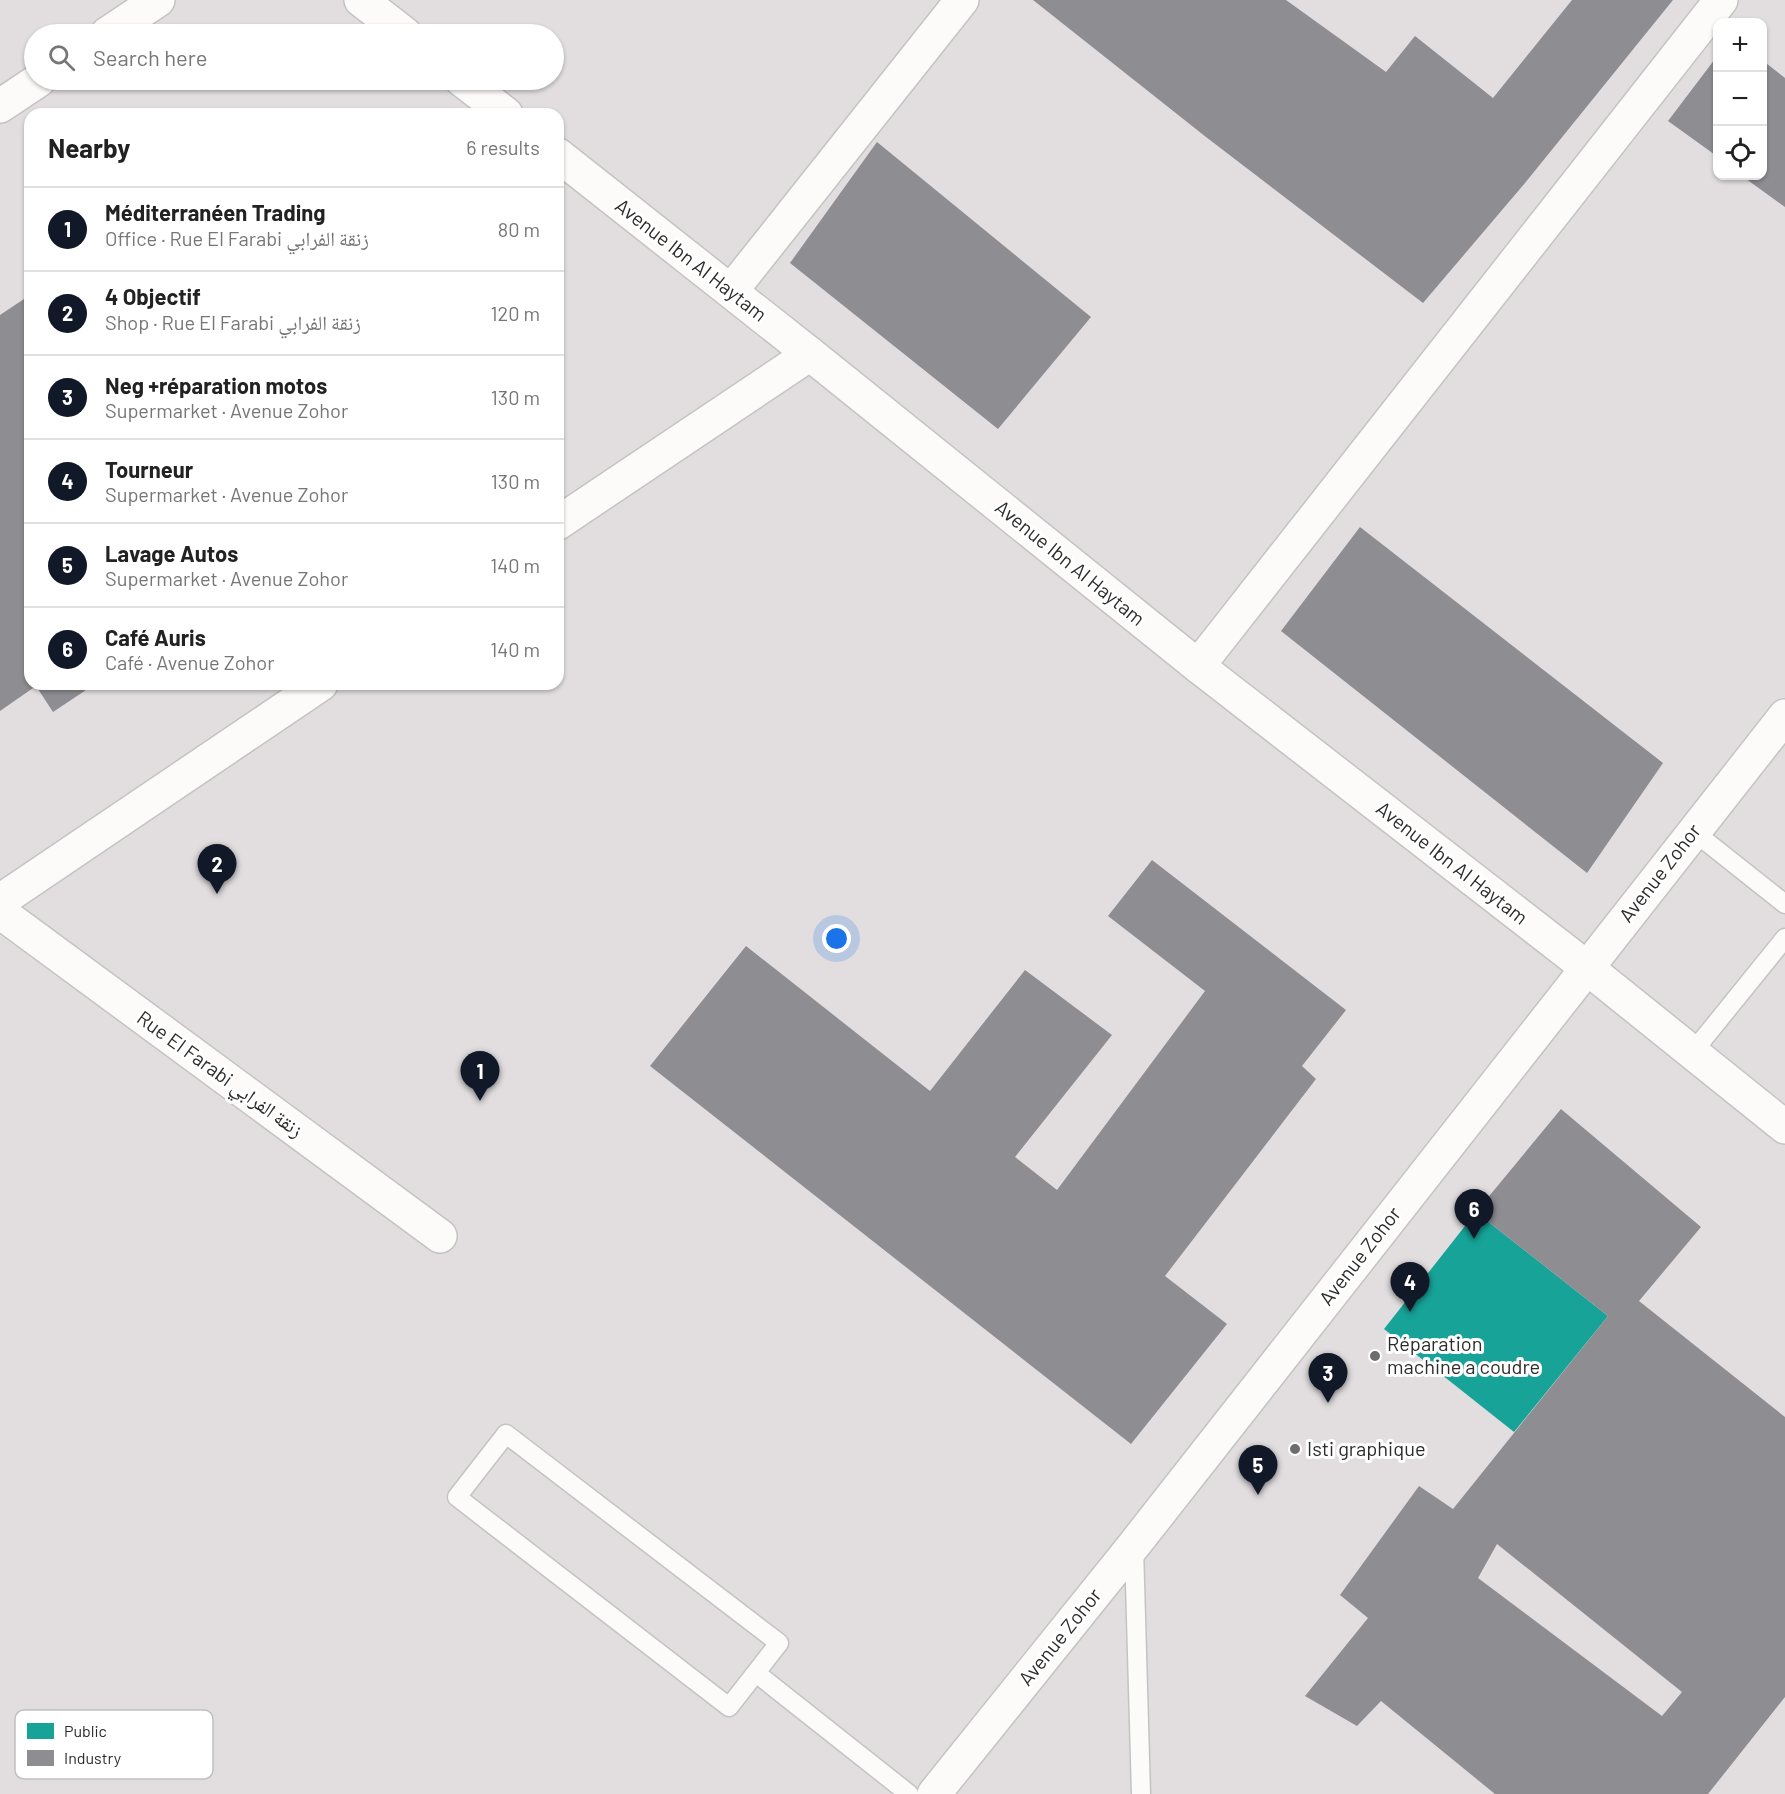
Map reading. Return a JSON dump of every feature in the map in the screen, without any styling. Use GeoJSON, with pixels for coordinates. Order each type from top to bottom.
{"type":"FeatureCollection","features":[{"type":"Feature","properties":{"kind":"street"},"geometry":{"type":"LineString","coordinates":[[122,24],[158,0]]}},
{"type":"Feature","properties":{"kind":"street"},"geometry":{"type":"LineString","coordinates":[[361,0],[392,24]]}},
{"type":"Feature","properties":{"kind":"street"},"geometry":{"type":"LineString","coordinates":[[731,291],[962,0]]}},
{"type":"Feature","properties":{"kind":"street"},"geometry":{"type":"LineString","coordinates":[[1198,666],[1721,0]]}},
{"type":"Feature","properties":{"kind":"street"},"geometry":{"type":"LineString","coordinates":[[0,106],[24,90]]}},
{"type":"Feature","properties":{"kind":"street"},"geometry":{"type":"LineString","coordinates":[[475,90],[498,108]]}},
{"type":"Feature","properties":{"kind":"street","name":"Avenue Ibn Al Haytam"},"geometry":{"type":"LineString","coordinates":[[564,160],[1198,666],[1586,967],[1785,1127]]}},
{"type":"Feature","properties":{"kind":"street"},"geometry":{"type":"LineString","coordinates":[[564,520],[810,354]]}},
{"type":"Feature","properties":{"kind":"street"},"geometry":{"type":"LineString","coordinates":[[0,901],[312,690]]}},
{"type":"Feature","properties":{"kind":"street","name":"Avenue Zohor"},"geometry":{"type":"LineString","coordinates":[[934,1794],[1134,1545],[1785,716]]}},
{"type":"Feature","properties":{"kind":"street","name":"Rue El Farabi زنقة الفرابي"},"geometry":{"type":"LineString","coordinates":[[0,912],[440,1236]]}},
{"type":"Feature","properties":{"kind":"lane"},"geometry":{"type":"LineString","coordinates":[[1693,831],[1785,904]]}},
{"type":"Feature","properties":{"kind":"lane"},"geometry":{"type":"LineString","coordinates":[[1692,1053],[1785,938]]}},
{"type":"Feature","properties":{"kind":"lane"},"geometry":{"type":"LineString","coordinates":[[506,1434],[779,1643],[756,1673],[729,1707],[457,1497],[506,1434]]}},
{"type":"Feature","properties":{"kind":"lane"},"geometry":{"type":"LineString","coordinates":[[1134,1545],[1141,1794]]}},
{"type":"Feature","properties":{"kind":"lane"},"geometry":{"type":"LineString","coordinates":[[756,1673],[909,1794]]}},
{"type":"Feature","properties":{"kind":"shaded area"},"geometry":{"type":"Polygon","coordinates":[[[0,0],[1785,0],[1785,1794],[0,1794],[0,0]]]}},
{"type":"Feature","properties":{"kind":"building: Public"},"geometry":{"type":"Polygon","coordinates":[[[1476,1212],[1608,1316],[1514,1432],[1384,1329],[1476,1212]]]}},
{"type":"Feature","properties":{"kind":"building: Industry"},"geometry":{"type":"Polygon","coordinates":[[[1033,0],[1286,0],[1386,72],[1415,36],[1493,98],[1572,0],[1673,0],[1525,183],[1423,303],[1206,137],[1033,0]]]}},
{"type":"Feature","properties":{"kind":"building: Industry"},"geometry":{"type":"Polygon","coordinates":[[[1713,62],[1713,153],[1668,121],[1713,62]]]}},
{"type":"Feature","properties":{"kind":"building: Industry"},"geometry":{"type":"Polygon","coordinates":[[[1767,64],[1785,78],[1785,207],[1748,180],[1767,180],[1767,64]]]}},
{"type":"Feature","properties":{"kind":"building: Industry"},"geometry":{"type":"Polygon","coordinates":[[[877,142],[1091,317],[998,429],[790,263],[877,142]]]}},
{"type":"Feature","properties":{"kind":"building: Industry"},"geometry":{"type":"Polygon","coordinates":[[[24,299],[24,690],[30,690],[0,711],[0,315],[24,299]]]}},
{"type":"Feature","properties":{"kind":"building: Industry"},"geometry":{"type":"Polygon","coordinates":[[[1360,527],[1663,763],[1587,873],[1281,631],[1360,527]]]}},
{"type":"Feature","properties":{"kind":"building: Industry"},"geometry":{"type":"Polygon","coordinates":[[[39,690],[86,690],[53,712],[39,690]]]}},
{"type":"Feature","properties":{"kind":"building: Industry"},"geometry":{"type":"Polygon","coordinates":[[[1152,860],[1346,1010],[1302,1066],[1316,1079],[1165,1276],[1227,1324],[1131,1444],[650,1066],[746,946],[930,1091],[1025,970],[1112,1035],[1015,1157],[1057,1190],[1205,991],[1108,916],[1152,860]]]}},
{"type":"Feature","properties":{"kind":"building: Industry"},"geometry":{"type":"Polygon","coordinates":[[[1561,1109],[1701,1227],[1639,1301],[1785,1417],[1785,1697],[1708,1794],[1495,1794],[1381,1701],[1357,1726],[1305,1696],[1368,1618],[1340,1595],[1419,1486],[1453,1509],[1608,1316],[1476,1212],[1561,1109]],[[1497,1544],[1478,1578],[1662,1716],[1682,1692],[1497,1544]]]}},
{"type":"Feature","properties":{"kind":"place","name":"4 Objectif"},"geometry":{"type":"Point","coordinates":[217,894]}},
{"type":"Feature","properties":{"kind":"place","name":"Méditerranéen Trading"},"geometry":{"type":"Point","coordinates":[480,1101]}},
{"type":"Feature","properties":{"kind":"place","name":"Café Auris"},"geometry":{"type":"Point","coordinates":[1474,1239]}},
{"type":"Feature","properties":{"kind":"place","name":"Tourneur"},"geometry":{"type":"Point","coordinates":[1410,1312]}},
{"type":"Feature","properties":{"kind":"place","name":"Réparation machine a coudre"},"geometry":{"type":"Point","coordinates":[1375,1356]}},
{"type":"Feature","properties":{"kind":"place","name":"Neg +réparation motos"},"geometry":{"type":"Point","coordinates":[1328,1403]}},
{"type":"Feature","properties":{"kind":"place","name":"Isti graphique"},"geometry":{"type":"Point","coordinates":[1295,1449]}},
{"type":"Feature","properties":{"kind":"place","name":"Lavage Autos"},"geometry":{"type":"Point","coordinates":[1258,1495]}}]}
